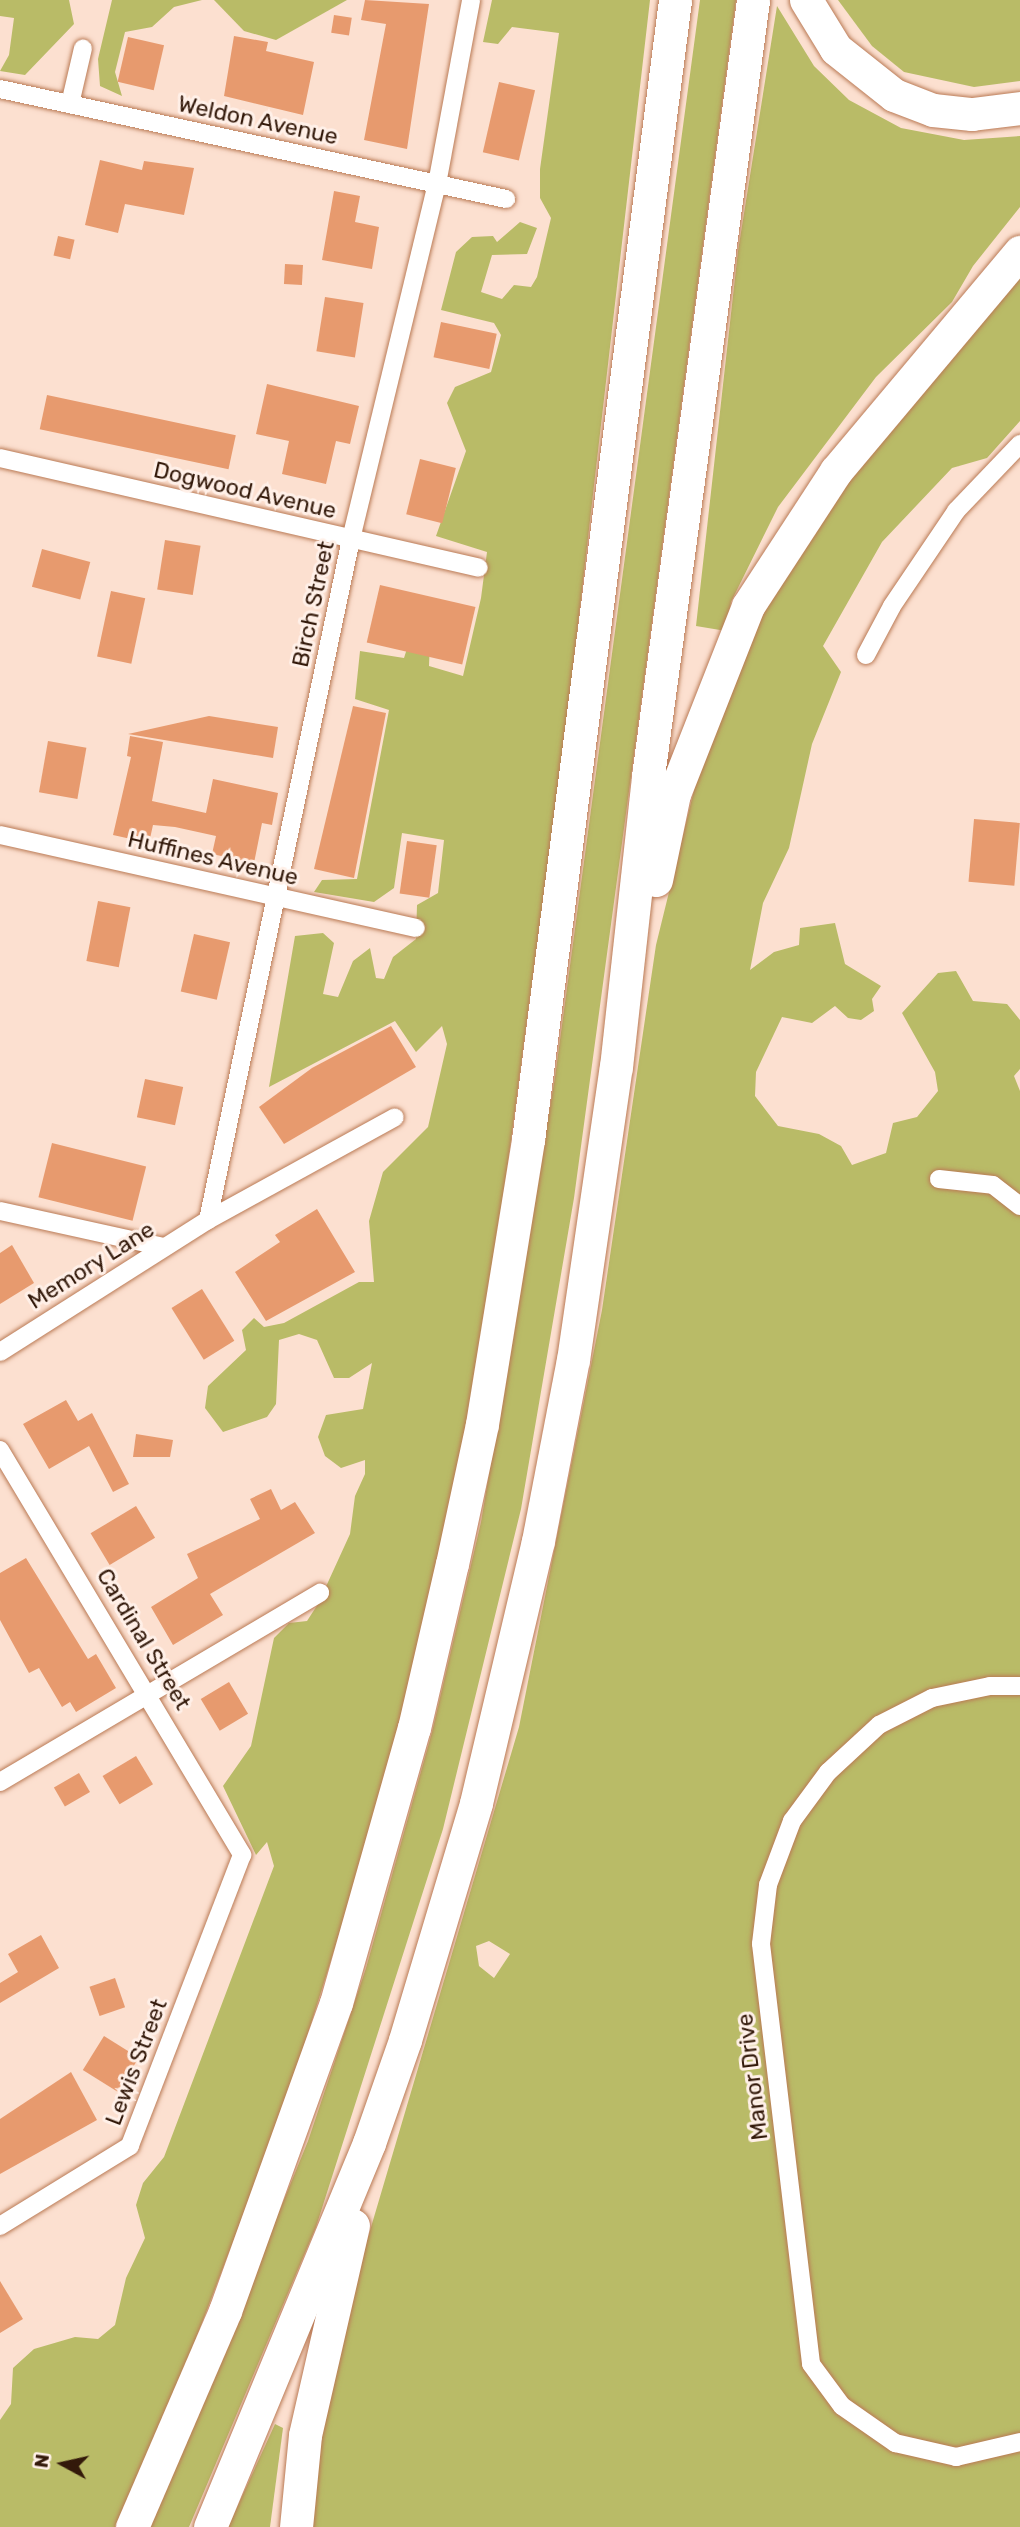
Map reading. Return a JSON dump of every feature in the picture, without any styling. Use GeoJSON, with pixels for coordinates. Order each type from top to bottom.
{"type":"FeatureCollection","features":[{"type":"Feature","properties":{"kind":"highway"},"geometry":{"type":"LineString","coordinates":[[132,2527],[225,2311],[328,2028],[377,1865],[452,1564],[517,1218],[675,0]]}},
{"type":"Feature","properties":{"kind":"highway"},"geometry":{"type":"LineString","coordinates":[[210,2527],[369,2143],[476,1804],[518,1632],[573,1360],[616,1067],[650,762],[753,0]]}},
{"type":"Feature","properties":{"kind":"highway"},"geometry":{"type":"LineString","coordinates":[[806,0],[836,49],[894,95],[959,113],[1020,108]]}},
{"type":"Feature","properties":{"kind":"highway"},"geometry":{"type":"LineString","coordinates":[[616,1067],[674,794],[748,606],[836,471],[1020,252]]}},
{"type":"Feature","properties":{"kind":"highway"},"geometry":{"type":"LineString","coordinates":[[296,2527],[305,2435],[369,2143]]}},
{"type":"Feature","properties":{"kind":"street","name":"Birch Street"},"geometry":{"type":"LineString","coordinates":[[208,1220],[351,539],[437,184],[471,0]]}},
{"type":"Feature","properties":{"kind":"street"},"geometry":{"type":"LineString","coordinates":[[70,104],[83,48]]}},
{"type":"Feature","properties":{"kind":"street","name":"Weldon Avenue"},"geometry":{"type":"LineString","coordinates":[[0,89],[506,199]]}},
{"type":"Feature","properties":{"kind":"street"},"geometry":{"type":"LineString","coordinates":[[866,655],[892,606],[956,511],[1020,444]]}},
{"type":"Feature","properties":{"kind":"street","name":"Dogwood Avenue"},"geometry":{"type":"LineString","coordinates":[[0,458],[479,568]]}},
{"type":"Feature","properties":{"kind":"street","name":"Huffines Avenue"},"geometry":{"type":"LineString","coordinates":[[0,835],[416,928]]}},
{"type":"Feature","properties":{"kind":"street","name":"Memory Lane"},"geometry":{"type":"LineString","coordinates":[[0,1352],[208,1220],[395,1117]]}},
{"type":"Feature","properties":{"kind":"street"},"geometry":{"type":"LineString","coordinates":[[939,1179],[993,1185],[1020,1206]]}},
{"type":"Feature","properties":{"kind":"street"},"geometry":{"type":"LineString","coordinates":[[0,1211],[164,1247]]}},
{"type":"Feature","properties":{"kind":"street","name":"Cardinal Street"},"geometry":{"type":"LineString","coordinates":[[0,1450],[148,1691],[242,1855]]}},
{"type":"Feature","properties":{"kind":"street"},"geometry":{"type":"LineString","coordinates":[[0,1782],[148,1691],[320,1592]]}},
{"type":"Feature","properties":{"kind":"street","name":"Manor Drive"},"geometry":{"type":"LineString","coordinates":[[1020,1686],[990,1686],[932,1698],[879,1725],[828,1772],[792,1821],[768,1885],[761,1944],[811,2364],[842,2406],[895,2443],[956,2456],[1020,2442]]}},
{"type":"Feature","properties":{"kind":"street","name":"Lewis Street"},"geometry":{"type":"LineString","coordinates":[[0,2226],[130,2146],[242,1855]]}},
{"type":"Feature","properties":{"kind":"green space"},"geometry":{"type":"Polygon","coordinates":[[[0,0],[69,0],[74,24],[25,75],[0,71],[9,55],[14,18],[0,16],[0,0]]]}},
{"type":"Feature","properties":{"kind":"green space"},"geometry":{"type":"Polygon","coordinates":[[[112,0],[202,0],[174,7],[152,27],[125,32],[115,72],[122,96],[100,86],[98,59],[112,0]]]}},
{"type":"Feature","properties":{"kind":"green space"},"geometry":{"type":"Polygon","coordinates":[[[214,0],[347,0],[276,40],[244,31],[214,0]]]}},
{"type":"Feature","properties":{"kind":"green space"},"geometry":{"type":"Polygon","coordinates":[[[492,0],[650,0],[567,720],[491,1290],[463,1445],[400,1722],[356,1881],[286,2103],[179,2383],[115,2527],[0,2527],[0,2420],[11,2404],[13,2368],[34,2349],[75,2337],[98,2339],[115,2325],[126,2278],[145,2238],[136,2205],[143,2183],[164,2157],[274,1866],[267,1842],[256,1855],[223,1786],[251,1746],[274,1638],[289,1623],[307,1621],[318,1604],[350,1534],[355,1496],[365,1474],[365,1460],[341,1468],[325,1456],[318,1437],[326,1415],[363,1409],[372,1363],[349,1378],[334,1378],[317,1340],[299,1334],[279,1340],[276,1404],[267,1417],[223,1432],[205,1408],[208,1386],[246,1350],[242,1330],[254,1318],[264,1327],[284,1323],[359,1282],[374,1282],[369,1221],[383,1172],[428,1127],[447,1044],[442,1026],[416,1052],[395,1021],[269,1087],[295,936],[323,933],[334,943],[323,994],[338,997],[353,961],[370,948],[376,978],[384,979],[393,957],[416,939],[417,905],[438,893],[444,840],[402,833],[394,888],[374,902],[314,892],[322,880],[357,879],[389,710],[355,699],[360,651],[404,658],[420,608],[431,612],[429,666],[463,676],[481,598],[487,552],[436,536],[466,451],[447,403],[455,387],[491,372],[501,335],[494,323],[441,310],[456,252],[472,237],[493,236],[497,242],[520,222],[537,228],[527,254],[492,255],[481,292],[502,299],[514,285],[531,287],[537,277],[551,218],[540,198],[540,169],[559,33],[512,27],[498,44],[483,42],[492,0]]]}},
{"type":"Feature","properties":{"kind":"green space"},"geometry":{"type":"Polygon","coordinates":[[[700,0],[736,0],[574,1198],[521,1509],[443,1829],[316,2227],[189,2527],[150,2527],[308,2141],[366,1968],[432,1732],[481,1522],[555,1077],[700,0]]]}},
{"type":"Feature","properties":{"kind":"green space"},"geometry":{"type":"Polygon","coordinates":[[[838,0],[1020,0],[1020,81],[974,87],[904,72],[872,46],[838,0]]]}},
{"type":"Feature","properties":{"kind":"green space"},"geometry":{"type":"Polygon","coordinates":[[[777,6],[814,66],[849,100],[901,128],[964,140],[1020,136],[1020,207],[973,266],[952,302],[876,377],[778,507],[731,602],[726,631],[696,626],[738,251],[777,6]]]}},
{"type":"Feature","properties":{"kind":"green space"},"geometry":{"type":"Polygon","coordinates":[[[1020,273],[1020,421],[987,458],[952,468],[882,542],[823,646],[841,672],[812,744],[789,848],[763,903],[750,970],[774,952],[799,945],[800,928],[835,923],[845,964],[881,986],[872,999],[874,1011],[861,1020],[848,1018],[835,1006],[812,1023],[782,1017],[756,1072],[755,1096],[778,1126],[819,1134],[841,1146],[852,1165],[886,1153],[893,1123],[917,1117],[938,1091],[935,1072],[902,1013],[938,973],[956,971],[973,1001],[1007,1004],[1020,1020],[1020,1069],[1014,1076],[1020,1091],[1020,2527],[304,2527],[307,2493],[361,2261],[519,1727],[602,1310],[656,945],[697,778],[755,630],[789,566],[842,484],[1020,273]],[[489,1941],[476,1946],[479,1966],[494,1978],[510,1954],[489,1941]]]}},
{"type":"Feature","properties":{"kind":"green space"},"geometry":{"type":"Polygon","coordinates":[[[275,2424],[283,2428],[270,2527],[228,2527],[275,2424]]]}},
{"type":"Feature","properties":{"kind":"building"},"geometry":{"type":"Polygon","coordinates":[[[365,0],[429,4],[407,149],[364,140],[386,24],[361,20],[365,0]]]}},
{"type":"Feature","properties":{"kind":"building"},"geometry":{"type":"Polygon","coordinates":[[[334,15],[352,18],[349,36],[331,33],[334,15]]]}},
{"type":"Feature","properties":{"kind":"building"},"geometry":{"type":"Polygon","coordinates":[[[234,36],[268,42],[266,51],[314,62],[303,115],[224,96],[234,36]]]}},
{"type":"Feature","properties":{"kind":"building"},"geometry":{"type":"Polygon","coordinates":[[[128,37],[164,45],[154,90],[118,82],[128,37]]]}},
{"type":"Feature","properties":{"kind":"building"},"geometry":{"type":"Polygon","coordinates":[[[499,82],[535,90],[519,160],[483,152],[499,82]]]}},
{"type":"Feature","properties":{"kind":"building"},"geometry":{"type":"Polygon","coordinates":[[[100,160],[142,170],[144,161],[194,168],[184,215],[125,204],[118,233],[85,225],[100,160]]]}},
{"type":"Feature","properties":{"kind":"building"},"geometry":{"type":"Polygon","coordinates":[[[334,191],[360,196],[355,222],[379,227],[372,269],[322,260],[334,191]]]}},
{"type":"Feature","properties":{"kind":"building"},"geometry":{"type":"Polygon","coordinates":[[[58,236],[75,240],[70,259],[54,255],[58,236]]]}},
{"type":"Feature","properties":{"kind":"building"},"geometry":{"type":"Polygon","coordinates":[[[285,264],[303,265],[302,285],[284,284],[285,264]]]}},
{"type":"Feature","properties":{"kind":"building"},"geometry":{"type":"Polygon","coordinates":[[[325,297],[364,303],[355,357],[316,351],[325,297]]]}},
{"type":"Feature","properties":{"kind":"building"},"geometry":{"type":"Polygon","coordinates":[[[441,322],[497,334],[489,369],[434,357],[441,322]]]}},
{"type":"Feature","properties":{"kind":"building"},"geometry":{"type":"Polygon","coordinates":[[[267,384],[359,406],[350,444],[336,441],[326,484],[282,474],[289,441],[256,434],[267,384]]]}},
{"type":"Feature","properties":{"kind":"building"},"geometry":{"type":"Polygon","coordinates":[[[47,395],[236,435],[229,469],[40,429],[47,395]]]}},
{"type":"Feature","properties":{"kind":"building"},"geometry":{"type":"Polygon","coordinates":[[[420,459],[456,468],[442,523],[406,514],[420,459]]]}},
{"type":"Feature","properties":{"kind":"building"},"geometry":{"type":"Polygon","coordinates":[[[165,540],[201,546],[193,595],[157,589],[165,540]]]}},
{"type":"Feature","properties":{"kind":"building"},"geometry":{"type":"Polygon","coordinates":[[[42,549],[90,562],[80,600],[32,587],[42,549]]]}},
{"type":"Feature","properties":{"kind":"building"},"geometry":{"type":"Polygon","coordinates":[[[380,585],[475,607],[462,665],[367,642],[380,585]]]}},
{"type":"Feature","properties":{"kind":"building"},"geometry":{"type":"Polygon","coordinates":[[[111,591],[145,598],[131,664],[97,657],[111,591]]]}},
{"type":"Feature","properties":{"kind":"building"},"geometry":{"type":"Polygon","coordinates":[[[353,706],[386,713],[354,878],[314,869],[353,706]]]}},
{"type":"Feature","properties":{"kind":"building"},"geometry":{"type":"Polygon","coordinates":[[[209,716],[278,727],[273,758],[128,734],[209,716]]]}},
{"type":"Feature","properties":{"kind":"building"},"geometry":{"type":"Polygon","coordinates":[[[130,736],[163,742],[152,801],[206,813],[213,779],[278,793],[272,825],[262,823],[254,863],[212,854],[216,836],[175,827],[153,825],[149,843],[113,835],[131,757],[127,756],[130,736]]]}},
{"type":"Feature","properties":{"kind":"building"},"geometry":{"type":"Polygon","coordinates":[[[48,741],[86,748],[77,799],[39,792],[48,741]]]}},
{"type":"Feature","properties":{"kind":"building"},"geometry":{"type":"Polygon","coordinates":[[[974,819],[1020,823],[1014,886],[969,882],[974,819]]]}},
{"type":"Feature","properties":{"kind":"building"},"geometry":{"type":"Polygon","coordinates":[[[407,841],[437,845],[429,898],[400,893],[407,841]]]}},
{"type":"Feature","properties":{"kind":"building"},"geometry":{"type":"Polygon","coordinates":[[[98,901],[130,907],[119,967],[86,961],[98,901]]]}},
{"type":"Feature","properties":{"kind":"building"},"geometry":{"type":"Polygon","coordinates":[[[194,934],[230,942],[217,1000],[181,991],[194,934]]]}},
{"type":"Feature","properties":{"kind":"building"},"geometry":{"type":"Polygon","coordinates":[[[391,1026],[416,1067],[284,1144],[259,1107],[312,1068],[391,1026]]]}},
{"type":"Feature","properties":{"kind":"building"},"geometry":{"type":"Polygon","coordinates":[[[145,1079],[183,1087],[175,1125],[137,1117],[145,1079]]]}},
{"type":"Feature","properties":{"kind":"building"},"geometry":{"type":"Polygon","coordinates":[[[52,1143],[146,1166],[133,1221],[38,1197],[52,1143]]]}},
{"type":"Feature","properties":{"kind":"building"},"geometry":{"type":"Polygon","coordinates":[[[317,1209],[355,1272],[266,1321],[235,1272],[280,1242],[275,1235],[317,1209]]]}},
{"type":"Feature","properties":{"kind":"building"},"geometry":{"type":"Polygon","coordinates":[[[12,1245],[34,1283],[0,1304],[0,1253],[12,1245]]]}},
{"type":"Feature","properties":{"kind":"building"},"geometry":{"type":"Polygon","coordinates":[[[202,1289],[234,1341],[204,1360],[171,1308],[202,1289]]]}},
{"type":"Feature","properties":{"kind":"building"},"geometry":{"type":"Polygon","coordinates":[[[66,1400],[78,1421],[92,1413],[129,1484],[113,1492],[89,1446],[49,1469],[23,1424],[66,1400]]]}},
{"type":"Feature","properties":{"kind":"building"},"geometry":{"type":"Polygon","coordinates":[[[136,1434],[173,1440],[170,1457],[133,1457],[136,1434]]]}},
{"type":"Feature","properties":{"kind":"building"},"geometry":{"type":"Polygon","coordinates":[[[271,1489],[281,1510],[295,1502],[315,1533],[210,1594],[223,1615],[173,1645],[151,1607],[198,1578],[187,1554],[260,1519],[250,1499],[271,1489]]]}},
{"type":"Feature","properties":{"kind":"building"},"geometry":{"type":"Polygon","coordinates":[[[136,1506],[155,1538],[110,1565],[91,1533],[136,1506]]]}},
{"type":"Feature","properties":{"kind":"building"},"geometry":{"type":"Polygon","coordinates":[[[26,1558],[88,1659],[96,1654],[116,1688],[76,1712],[70,1702],[62,1707],[39,1668],[29,1673],[0,1620],[0,1573],[26,1558]]]}},
{"type":"Feature","properties":{"kind":"building"},"geometry":{"type":"Polygon","coordinates":[[[229,1682],[248,1714],[220,1731],[201,1699],[229,1682]]]}},
{"type":"Feature","properties":{"kind":"building"},"geometry":{"type":"Polygon","coordinates":[[[136,1756],[153,1784],[120,1804],[103,1776],[136,1756]]]}},
{"type":"Feature","properties":{"kind":"building"},"geometry":{"type":"Polygon","coordinates":[[[79,1773],[90,1792],[65,1807],[54,1788],[79,1773]]]}},
{"type":"Feature","properties":{"kind":"building"},"geometry":{"type":"Polygon","coordinates":[[[41,1935],[59,1968],[0,2003],[0,1983],[18,1972],[8,1954],[41,1935]]]}},
{"type":"Feature","properties":{"kind":"building"},"geometry":{"type":"Polygon","coordinates":[[[115,1978],[125,2007],[100,2016],[89,1987],[115,1978]]]}},
{"type":"Feature","properties":{"kind":"building"},"geometry":{"type":"Polygon","coordinates":[[[104,2036],[139,2058],[118,2092],[83,2070],[104,2036]]]}},
{"type":"Feature","properties":{"kind":"building"},"geometry":{"type":"Polygon","coordinates":[[[71,2072],[97,2120],[0,2174],[0,2119],[71,2072]]]}},
{"type":"Feature","properties":{"kind":"building"},"geometry":{"type":"Polygon","coordinates":[[[0,2281],[23,2319],[0,2333],[0,2281]]]}}]}
